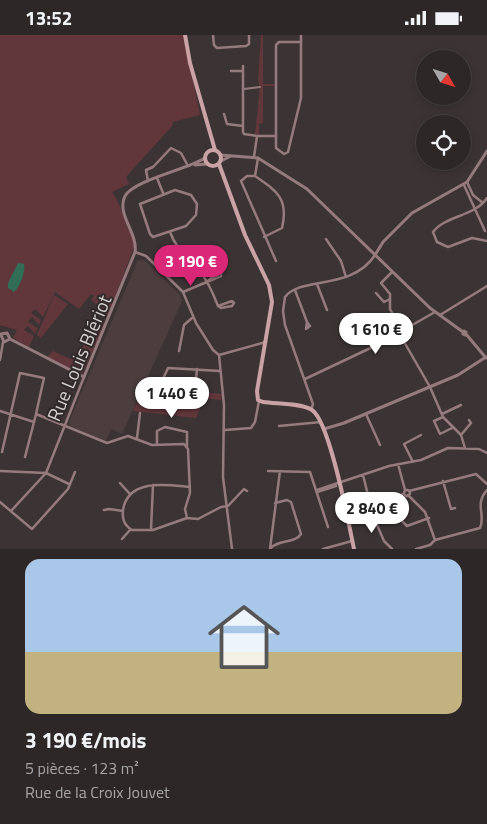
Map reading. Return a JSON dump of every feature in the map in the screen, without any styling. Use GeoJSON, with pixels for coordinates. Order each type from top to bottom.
{"type":"FeatureCollection","features":[{"type":"Feature","properties":{"kind":"main road"},"geometry":{"type":"LineString","coordinates":[[185,35],[190,63],[210,138],[215,150],[220,155],[222,176],[271,292],[272,302],[257,391],[261,402],[311,409],[321,423],[340,483],[354,549]]}},
{"type":"Feature","properties":{"kind":"main road"},"geometry":{"type":"LineString","coordinates":[[210,138],[205,158],[207,164],[214,167],[222,176]]}},
{"type":"Feature","properties":{"kind":"main road"},"geometry":{"type":"LineString","coordinates":[[208,151],[215,150]]}},
{"type":"Feature","properties":{"kind":"main road"},"geometry":{"type":"LineString","coordinates":[[214,167],[220,163]]}},
{"type":"Feature","properties":{"kind":"street"},"geometry":{"type":"LineString","coordinates":[[213,35],[214,45],[217,48],[246,46],[249,43],[249,35]]}},
{"type":"Feature","properties":{"kind":"street"},"geometry":{"type":"LineString","coordinates":[[301,35],[301,42],[301,98],[288,153],[284,155],[276,149],[276,45],[279,42],[301,42]]}},
{"type":"Feature","properties":{"kind":"street"},"geometry":{"type":"LineString","coordinates":[[243,66],[244,134],[276,136]]}},
{"type":"Feature","properties":{"kind":"street"},"geometry":{"type":"LineString","coordinates":[[231,71],[242,71]]}},
{"type":"Feature","properties":{"kind":"street"},"geometry":{"type":"LineString","coordinates":[[244,89],[260,87]]}},
{"type":"Feature","properties":{"kind":"street"},"geometry":{"type":"LineString","coordinates":[[224,113],[226,124],[243,126]]}},
{"type":"Feature","properties":{"kind":"street"},"geometry":{"type":"LineString","coordinates":[[255,176],[257,135]]}},
{"type":"Feature","properties":{"kind":"street"},"geometry":{"type":"LineString","coordinates":[[148,182],[146,170],[153,167],[171,147],[182,153],[188,167]]}},
{"type":"Feature","properties":{"kind":"street"},"geometry":{"type":"LineString","coordinates":[[311,409],[313,404],[283,317],[285,297],[295,290],[358,273],[376,255],[382,243],[412,213],[465,184],[487,151]]}},
{"type":"Feature","properties":{"kind":"street"},"geometry":{"type":"LineString","coordinates":[[220,155],[256,157],[302,186],[435,312],[459,331],[465,333],[486,357],[458,375],[324,429]]}},
{"type":"Feature","properties":{"kind":"street"},"geometry":{"type":"LineString","coordinates":[[220,163],[231,157]]}},
{"type":"Feature","properties":{"kind":"street"},"geometry":{"type":"LineString","coordinates":[[195,165],[205,158]]}},
{"type":"Feature","properties":{"kind":"street"},"geometry":{"type":"LineString","coordinates":[[207,164],[188,167],[130,189],[123,200],[124,210],[136,244],[136,252],[146,256],[183,292],[192,317],[219,355],[224,398],[225,430],[222,437],[226,506],[232,549]]}},
{"type":"Feature","properties":{"kind":"street"},"geometry":{"type":"LineString","coordinates":[[264,237],[282,228],[285,210],[278,193],[255,176],[247,176],[241,181],[264,237],[276,261]]}},
{"type":"Feature","properties":{"kind":"street"},"geometry":{"type":"LineString","coordinates":[[158,178],[164,194]]}},
{"type":"Feature","properties":{"kind":"street"},"geometry":{"type":"LineString","coordinates":[[465,184],[473,195],[483,203]]}},
{"type":"Feature","properties":{"kind":"street"},"geometry":{"type":"LineString","coordinates":[[465,184],[487,241]]}},
{"type":"Feature","properties":{"kind":"street"},"geometry":{"type":"LineString","coordinates":[[175,190],[186,192],[195,199],[198,209],[190,223],[170,232],[156,237],[152,236],[140,206],[142,202],[175,190]]}},
{"type":"Feature","properties":{"kind":"street"},"geometry":{"type":"LineString","coordinates":[[483,234],[448,247],[440,245],[433,232],[438,227],[476,209],[487,197]]}},
{"type":"Feature","properties":{"kind":"street"},"geometry":{"type":"LineString","coordinates":[[170,232],[177,249],[197,267],[207,281],[218,306]]}},
{"type":"Feature","properties":{"kind":"street"},"geometry":{"type":"LineString","coordinates":[[326,239],[341,261],[346,277]]}},
{"type":"Feature","properties":{"kind":"street","name":"Rue Louis Blériot"},"geometry":{"type":"LineString","coordinates":[[46,473],[136,252]]}},
{"type":"Feature","properties":{"kind":"street"},"geometry":{"type":"LineString","coordinates":[[209,256],[209,259],[197,267],[209,256]]}},
{"type":"Feature","properties":{"kind":"street"},"geometry":{"type":"LineString","coordinates":[[183,292],[221,276],[221,273],[218,272],[207,281]]}},
{"type":"Feature","properties":{"kind":"street"},"geometry":{"type":"LineString","coordinates":[[392,272],[381,283],[390,294],[390,309],[442,415],[452,428],[461,435],[465,448]]}},
{"type":"Feature","properties":{"kind":"street"},"geometry":{"type":"LineString","coordinates":[[317,285],[328,310]]}},
{"type":"Feature","properties":{"kind":"street"},"geometry":{"type":"LineString","coordinates":[[440,315],[487,286]]}},
{"type":"Feature","properties":{"kind":"street"},"geometry":{"type":"LineString","coordinates":[[295,290],[307,322]]}},
{"type":"Feature","properties":{"kind":"street"},"geometry":{"type":"LineString","coordinates":[[376,293],[384,302],[390,299]]}},
{"type":"Feature","properties":{"kind":"street"},"geometry":{"type":"LineString","coordinates":[[232,301],[234,303],[232,306],[220,308],[218,306],[232,301]]}},
{"type":"Feature","properties":{"kind":"street"},"geometry":{"type":"LineString","coordinates":[[305,379],[400,332],[435,312]]}},
{"type":"Feature","properties":{"kind":"street"},"geometry":{"type":"LineString","coordinates":[[179,351],[185,322],[192,317]]}},
{"type":"Feature","properties":{"kind":"street"},"geometry":{"type":"LineString","coordinates":[[0,360],[4,341],[1,334],[8,333],[10,339],[84,377]]}},
{"type":"Feature","properties":{"kind":"street"},"geometry":{"type":"LineString","coordinates":[[4,341],[10,339]]}},
{"type":"Feature","properties":{"kind":"street"},"geometry":{"type":"LineString","coordinates":[[219,355],[266,342]]}},
{"type":"Feature","properties":{"kind":"street"},"geometry":{"type":"LineString","coordinates":[[197,369],[196,380],[193,383],[162,381],[168,368],[197,369],[220,371]]}},
{"type":"Feature","properties":{"kind":"street"},"geometry":{"type":"LineString","coordinates":[[2,452],[20,373],[44,378],[25,457]]}},
{"type":"Feature","properties":{"kind":"street"},"geometry":{"type":"LineString","coordinates":[[225,430],[250,428],[255,422],[261,402]]}},
{"type":"Feature","properties":{"kind":"street"},"geometry":{"type":"LineString","coordinates":[[452,428],[440,434],[434,421],[461,405]]}},
{"type":"Feature","properties":{"kind":"street"},"geometry":{"type":"LineString","coordinates":[[457,407],[460,411]]}},
{"type":"Feature","properties":{"kind":"street"},"geometry":{"type":"LineString","coordinates":[[0,411],[34,422]]}},
{"type":"Feature","properties":{"kind":"street"},"geometry":{"type":"LineString","coordinates":[[137,438],[140,413]]}},
{"type":"Feature","properties":{"kind":"street"},"geometry":{"type":"LineString","coordinates":[[366,413],[380,445]]}},
{"type":"Feature","properties":{"kind":"street"},"geometry":{"type":"LineString","coordinates":[[36,415],[108,443],[125,437],[137,438],[157,445],[177,443],[187,446]]}},
{"type":"Feature","properties":{"kind":"street"},"geometry":{"type":"LineString","coordinates":[[461,435],[471,423],[469,420]]}},
{"type":"Feature","properties":{"kind":"street"},"geometry":{"type":"LineString","coordinates":[[279,425],[321,423]]}},
{"type":"Feature","properties":{"kind":"street"},"geometry":{"type":"LineString","coordinates":[[157,445],[157,431],[165,427],[187,432],[190,487],[185,509],[187,518]]}},
{"type":"Feature","properties":{"kind":"street"},"geometry":{"type":"LineString","coordinates":[[413,462],[404,444],[421,435]]}},
{"type":"Feature","properties":{"kind":"street"},"geometry":{"type":"LineString","coordinates":[[317,491],[398,464],[413,462],[448,448],[480,449],[487,453]]}},
{"type":"Feature","properties":{"kind":"street"},"geometry":{"type":"LineString","coordinates":[[398,464],[406,491],[429,518],[435,540]]}},
{"type":"Feature","properties":{"kind":"street"},"geometry":{"type":"LineString","coordinates":[[0,471],[46,473],[69,484]]}},
{"type":"Feature","properties":{"kind":"street"},"geometry":{"type":"LineString","coordinates":[[268,471],[308,471],[312,474],[328,527]]}},
{"type":"Feature","properties":{"kind":"street"},"geometry":{"type":"LineString","coordinates":[[270,549],[280,471]]}},
{"type":"Feature","properties":{"kind":"street"},"geometry":{"type":"LineString","coordinates":[[0,502],[32,529],[68,489],[75,472]]}},
{"type":"Feature","properties":{"kind":"street"},"geometry":{"type":"LineString","coordinates":[[11,511],[46,473]]}},
{"type":"Feature","properties":{"kind":"street"},"geometry":{"type":"LineString","coordinates":[[346,513],[406,491],[443,481],[476,474],[487,483]]}},
{"type":"Feature","properties":{"kind":"street"},"geometry":{"type":"LineString","coordinates":[[363,475],[369,504],[385,542],[392,549]]}},
{"type":"Feature","properties":{"kind":"street"},"geometry":{"type":"LineString","coordinates":[[443,481],[451,509],[455,508]]}},
{"type":"Feature","properties":{"kind":"street"},"geometry":{"type":"LineString","coordinates":[[120,483],[129,493]]}},
{"type":"Feature","properties":{"kind":"street"},"geometry":{"type":"LineString","coordinates":[[190,487],[153,485],[129,493],[125,499],[123,511],[124,523],[130,529],[151,530],[187,518],[198,519],[226,506],[244,489],[247,491]]}},
{"type":"Feature","properties":{"kind":"street"},"geometry":{"type":"LineString","coordinates":[[151,530],[153,485]]}},
{"type":"Feature","properties":{"kind":"street"},"geometry":{"type":"LineString","coordinates":[[416,549],[430,545],[435,540],[480,528],[482,522],[480,502],[487,490]]}},
{"type":"Feature","properties":{"kind":"street"},"geometry":{"type":"LineString","coordinates":[[270,549],[273,545],[298,538],[301,534],[292,502],[288,500],[275,503]]}},
{"type":"Feature","properties":{"kind":"street"},"geometry":{"type":"LineString","coordinates":[[104,510],[123,511]]}},
{"type":"Feature","properties":{"kind":"street"},"geometry":{"type":"LineString","coordinates":[[401,519],[407,526],[429,518]]}},
{"type":"Feature","properties":{"kind":"street"},"geometry":{"type":"LineString","coordinates":[[122,539],[130,529]]}},
{"type":"Feature","properties":{"kind":"street"},"geometry":{"type":"LineString","coordinates":[[323,549],[352,541]]}},
{"type":"Feature","properties":{"kind":"shaded area"},"geometry":{"type":"Polygon","coordinates":[[[0,35],[184,35],[200,115],[173,122],[172,126],[126,177],[129,184],[112,192],[135,244],[107,319],[99,314],[102,309],[91,300],[94,296],[91,294],[79,309],[55,292],[43,317],[35,309],[31,313],[41,320],[39,325],[32,317],[28,322],[38,328],[35,334],[28,326],[24,330],[34,336],[29,347],[13,338],[17,330],[0,325],[0,35]]]}},
{"type":"Feature","properties":{"kind":"shaded area"},"geometry":{"type":"Polygon","coordinates":[[[261,35],[263,35],[263,84],[274,84],[274,86],[263,86],[263,123],[259,124],[259,135],[255,134],[260,87],[258,81],[261,35]]]}},
{"type":"Feature","properties":{"kind":"shaded area"},"geometry":{"type":"Polygon","coordinates":[[[138,260],[144,260],[180,295],[182,301],[122,434],[111,429],[106,441],[70,426],[69,422],[138,260]]]}},
{"type":"Feature","properties":{"kind":"shaded area"},"geometry":{"type":"Polygon","coordinates":[[[18,263],[24,264],[24,271],[20,283],[14,292],[8,288],[8,283],[18,263]]]}},
{"type":"Feature","properties":{"kind":"shaded area"},"geometry":{"type":"Polygon","coordinates":[[[54,295],[68,304],[41,338],[37,335],[54,295]]]}},
{"type":"Feature","properties":{"kind":"shaded area"},"geometry":{"type":"Polygon","coordinates":[[[103,321],[105,323],[83,373],[79,373],[47,357],[53,351],[70,359],[74,358],[103,321]]]}},
{"type":"Feature","properties":{"kind":"shaded area"},"geometry":{"type":"Polygon","coordinates":[[[144,388],[222,394],[221,400],[201,398],[200,409],[196,418],[133,411],[144,388]]]}}]}
